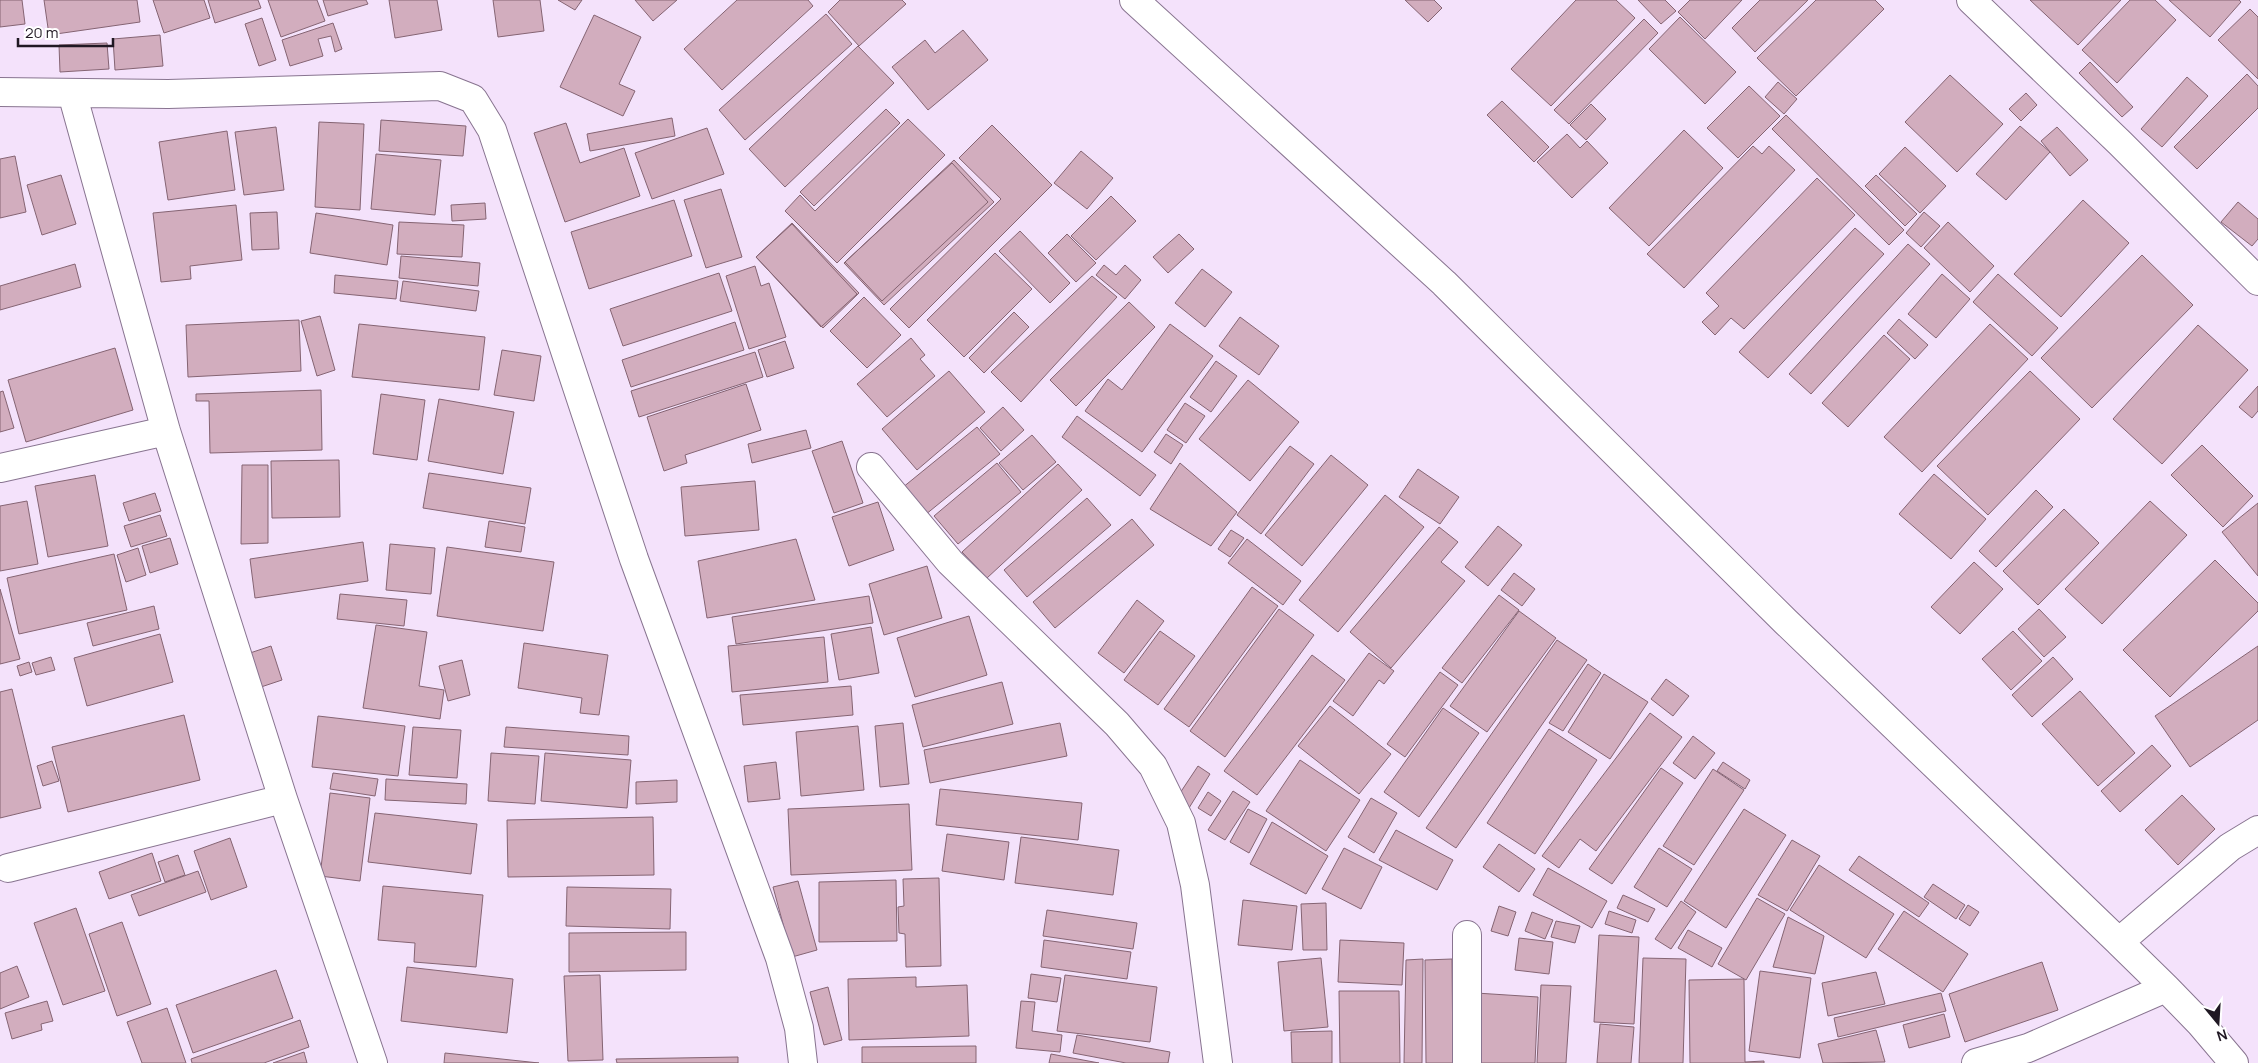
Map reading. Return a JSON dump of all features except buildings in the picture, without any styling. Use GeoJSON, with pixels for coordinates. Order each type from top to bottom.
{"type":"FeatureCollection","features":[{"type":"Feature","properties":{"kind":"street"},"geometry":{"type":"LineString","coordinates":[[1134,0],[1444,283],[1786,622],[2166,988],[2200,1023],[2230,1062]]}},
{"type":"Feature","properties":{"kind":"street"},"geometry":{"type":"LineString","coordinates":[[1971,0],[2120,143],[2258,281]]}},
{"type":"Feature","properties":{"kind":"street"},"geometry":{"type":"LineString","coordinates":[[0,92],[168,94],[440,86],[473,100],[492,130],[634,559],[780,958],[799,1028],[803,1063]]}},
{"type":"Feature","properties":{"kind":"street"},"geometry":{"type":"LineString","coordinates":[[72,93],[166,431],[284,799],[373,1063]]}},
{"type":"Feature","properties":{"kind":"street"},"geometry":{"type":"LineString","coordinates":[[0,468],[166,431]]}},
{"type":"Feature","properties":{"kind":"street"},"geometry":{"type":"LineString","coordinates":[[871,467],[950,562],[1117,724],[1153,766],[1181,823],[1195,885],[1218,1063]]}},
{"type":"Feature","properties":{"kind":"street"},"geometry":{"type":"LineString","coordinates":[[8,868],[284,799]]}},
{"type":"Feature","properties":{"kind":"street"},"geometry":{"type":"LineString","coordinates":[[2119,942],[2230,847],[2258,830]]}},
{"type":"Feature","properties":{"kind":"street"},"geometry":{"type":"LineString","coordinates":[[1467,1063],[1468,935]]}},
{"type":"Feature","properties":{"kind":"street"},"geometry":{"type":"LineString","coordinates":[[1976,1063],[2028,1048],[2166,988]]}}]}
